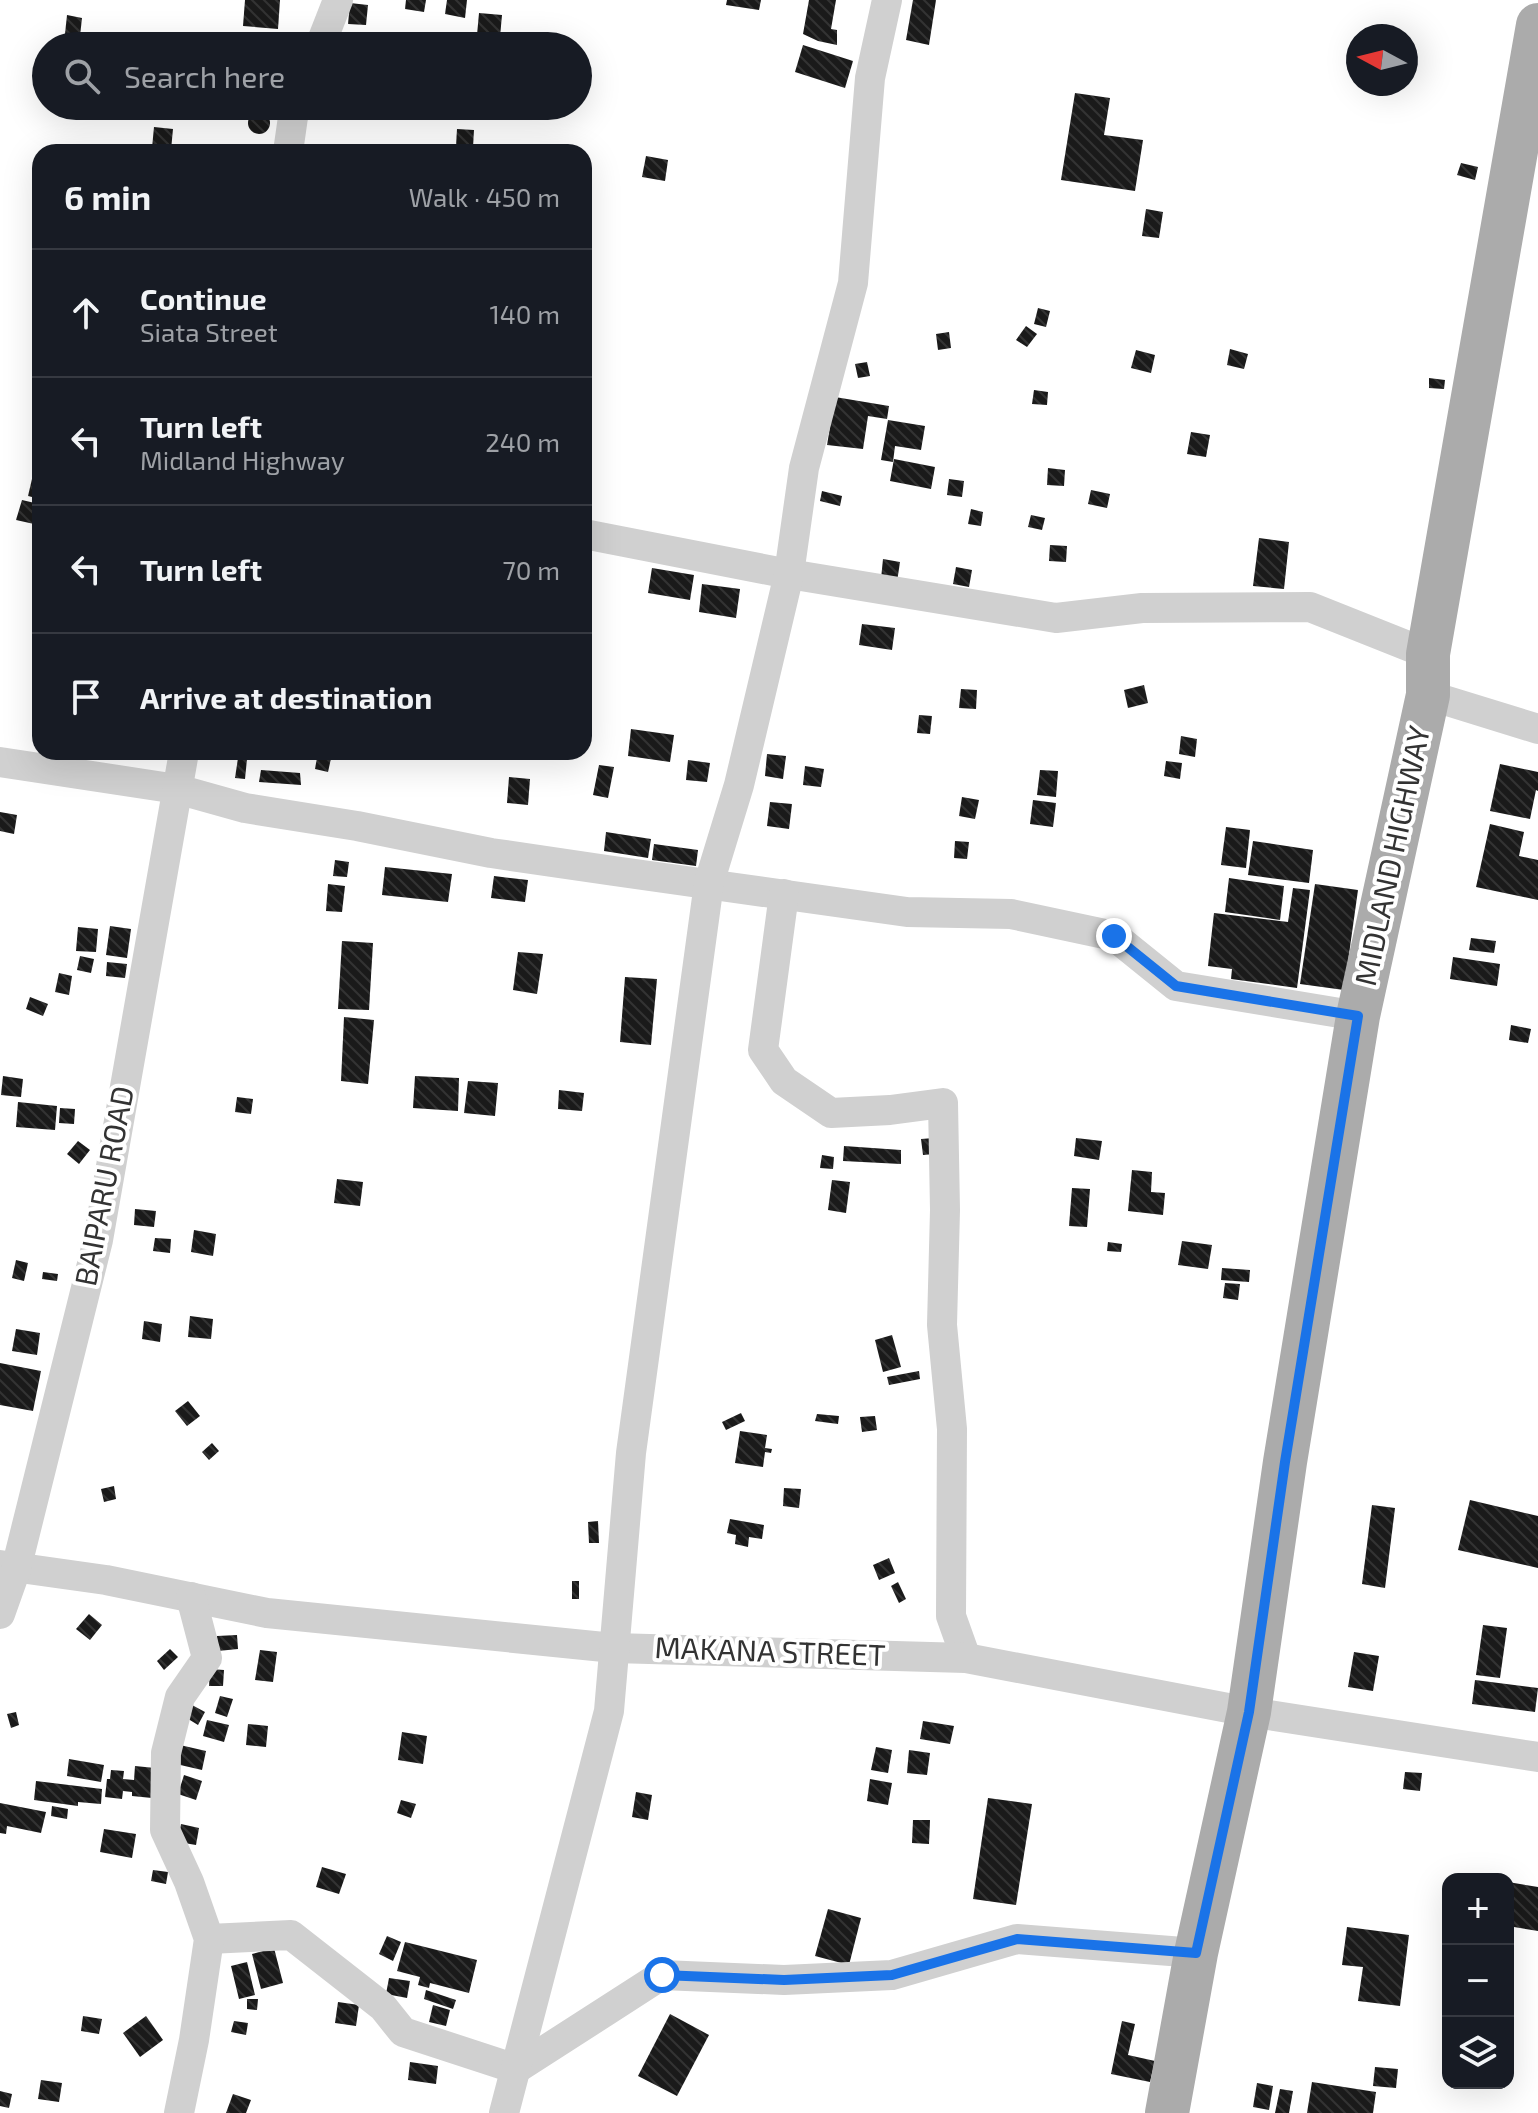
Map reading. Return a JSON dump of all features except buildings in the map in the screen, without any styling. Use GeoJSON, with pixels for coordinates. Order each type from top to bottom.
{"type":"FeatureCollection","features":[{"type":"Feature","properties":{"kind":"main road","name":"MIDLAND HIGHWAY"},"geometry":{"type":"LineString","coordinates":[[1167,2113],[1196,1953],[1249,1712],[1285,1462],[1358,1016],[1428,674],[1538,25]]}},
{"type":"Feature","properties":{"kind":"street"},"geometry":{"type":"LineString","coordinates":[[325,32],[338,0]]}},
{"type":"Feature","properties":{"kind":"street"},"geometry":{"type":"LineString","coordinates":[[504,2113],[609,1711],[631,1453],[709,883],[739,785],[789,574],[804,468],[853,283],[870,78],[887,0]]}},
{"type":"Feature","properties":{"kind":"street"},"geometry":{"type":"LineString","coordinates":[[290,144],[294,120]]}},
{"type":"Feature","properties":{"kind":"street"},"geometry":{"type":"LineString","coordinates":[[592,536],[789,574],[1056,618],[1142,608],[1310,607],[1428,674],[1538,729]]}},
{"type":"Feature","properties":{"kind":"street","name":"BAIPARU ROAD"},"geometry":{"type":"LineString","coordinates":[[0,1614],[8,1567],[98,1240],[182,760]]}},
{"type":"Feature","properties":{"kind":"street"},"geometry":{"type":"LineString","coordinates":[[0,762],[177,789],[245,808],[357,826],[491,853],[907,912],[1011,914],[1114,936],[1176,986],[1358,1016]]}},
{"type":"Feature","properties":{"kind":"street"},"geometry":{"type":"LineString","coordinates":[[784,894],[763,1050],[784,1081],[831,1113],[943,1103],[945,1210],[942,1325],[952,1429],[951,1616],[966,1658]]}},
{"type":"Feature","properties":{"kind":"street","name":"MAKANA STREET"},"geometry":{"type":"LineString","coordinates":[[8,1567],[106,1580],[267,1613],[614,1648],[966,1658],[1249,1712],[1538,1757]]}},
{"type":"Feature","properties":{"kind":"street"},"geometry":{"type":"LineString","coordinates":[[179,2113],[209,1939],[189,1882],[165,1830],[166,1753],[180,1697],[207,1658],[191,1597]]}},
{"type":"Feature","properties":{"kind":"street"},"geometry":{"type":"LineString","coordinates":[[209,1939],[291,1935],[383,2007],[403,2032],[516,2069]]}},
{"type":"Feature","properties":{"kind":"street"},"geometry":{"type":"LineString","coordinates":[[516,2069],[662,1975],[784,1980],[892,1975],[1017,1939],[1196,1953]]}},
{"type":"Feature","properties":{"kind":"route"},"geometry":{"type":"LineString","coordinates":[[662,1975],[784,1980],[892,1975],[1017,1939],[1196,1953],[1249,1712],[1285,1462],[1358,1016],[1176,986],[1114,936]]}}]}
